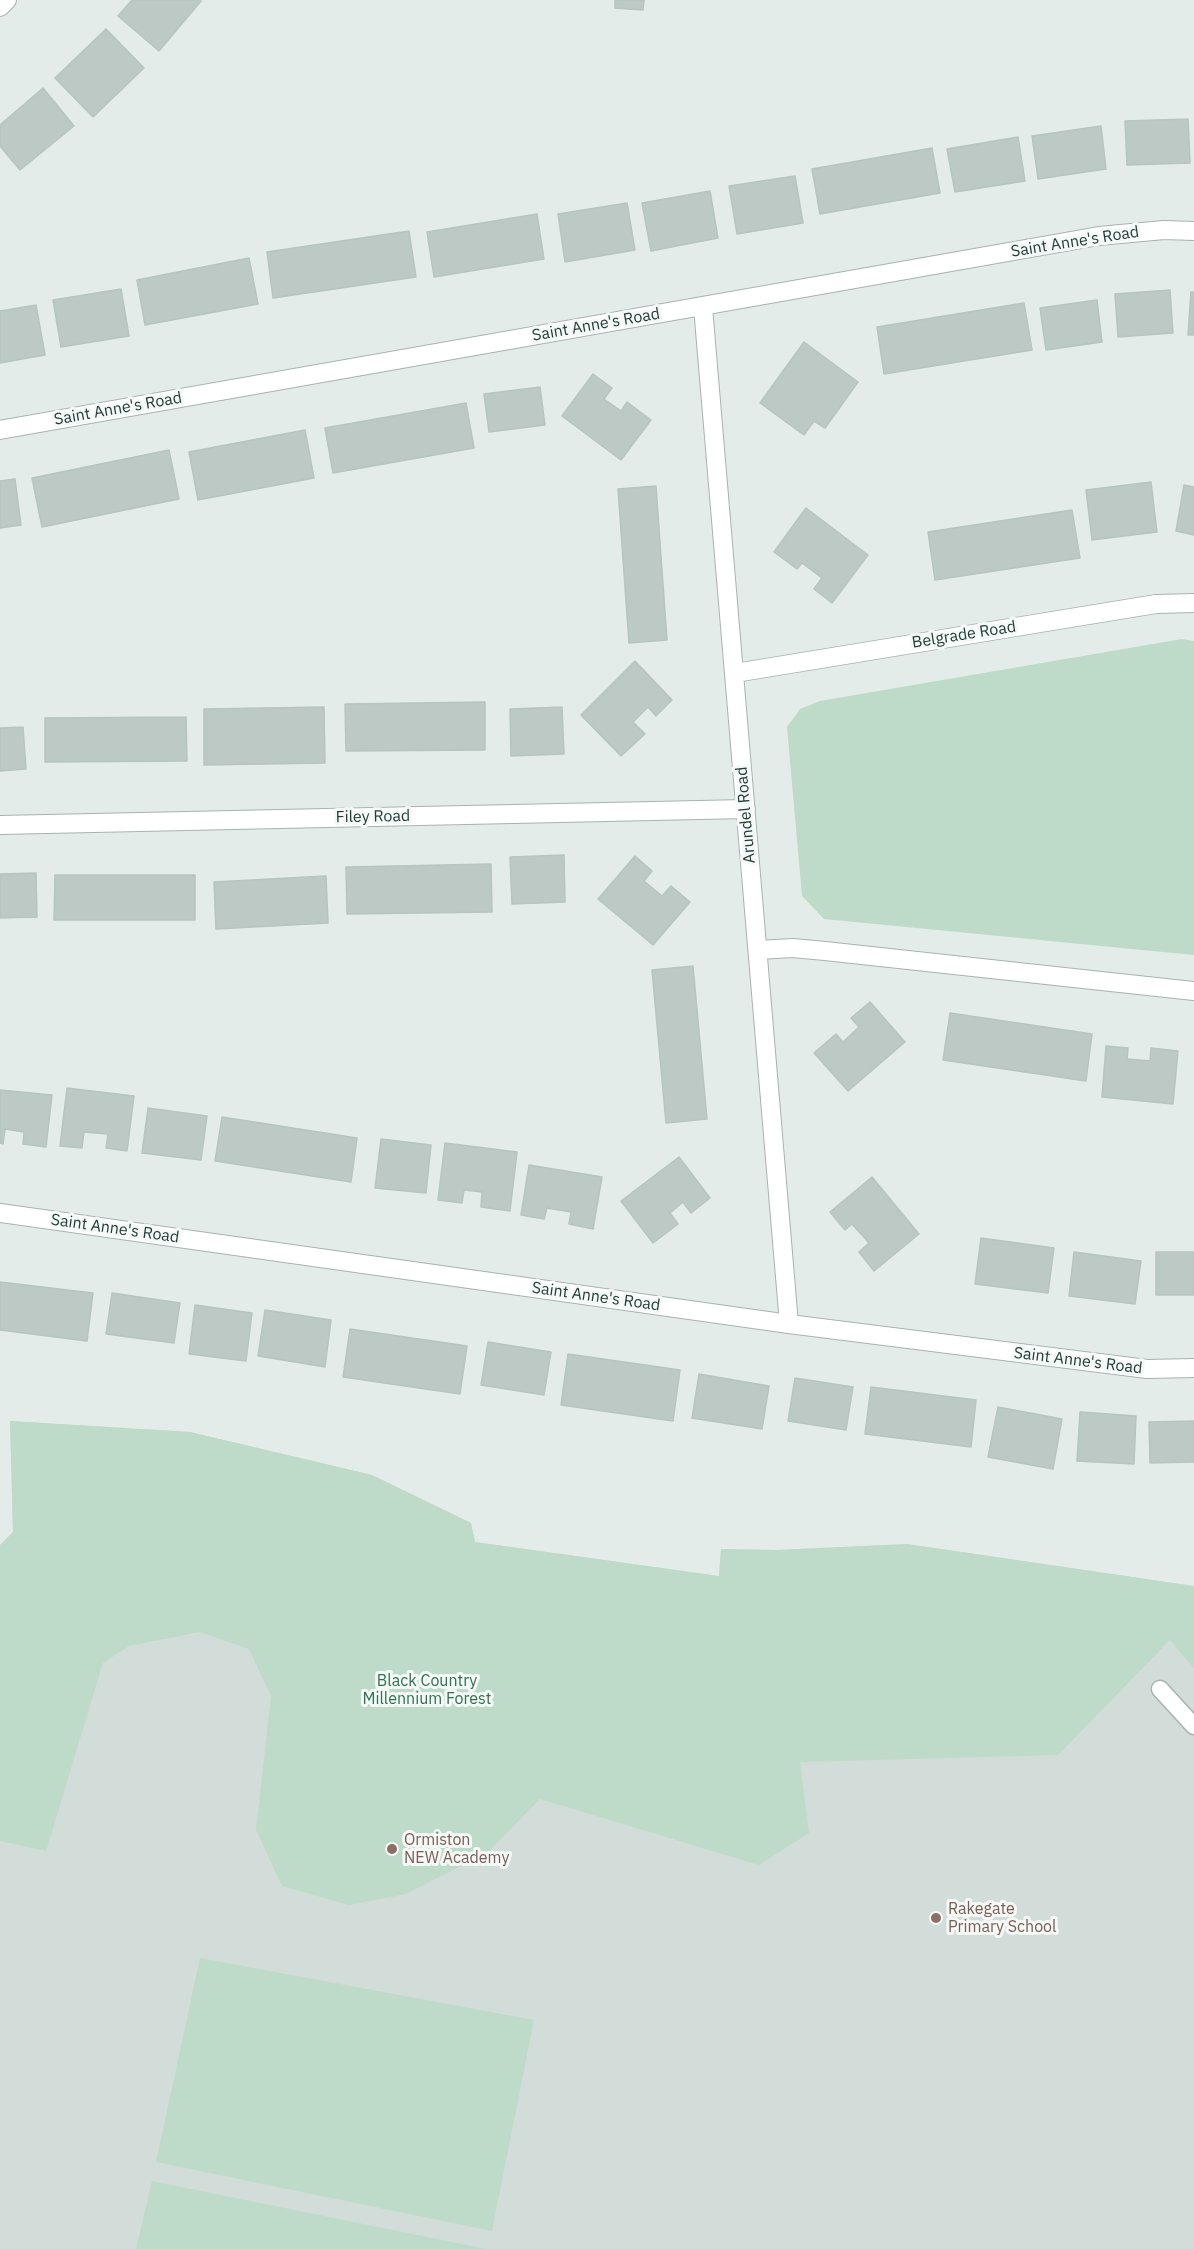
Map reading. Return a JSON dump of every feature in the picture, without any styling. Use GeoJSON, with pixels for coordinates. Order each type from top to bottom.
{"type":"FeatureCollection","features":[{"type":"Feature","properties":{"kind":"street"},"geometry":{"type":"LineString","coordinates":[[0,7],[7,0]]}},
{"type":"Feature","properties":{"kind":"street","name":"Saint Anne's Road"},"geometry":{"type":"LineString","coordinates":[[0,430],[1100,236],[1164,230],[1194,231]]}},
{"type":"Feature","properties":{"kind":"street","name":"Arundel Road"},"geometry":{"type":"LineString","coordinates":[[703,307],[789,1324]]}},
{"type":"Feature","properties":{"kind":"street","name":"Belgrade Road"},"geometry":{"type":"LineString","coordinates":[[735,673],[1155,604],[1194,603]]}},
{"type":"Feature","properties":{"kind":"street","name":"Filey Road"},"geometry":{"type":"LineString","coordinates":[[0,825],[746,809]]}},
{"type":"Feature","properties":{"kind":"street"},"geometry":{"type":"LineString","coordinates":[[758,950],[793,948],[825,951],[1194,991]]}},
{"type":"Feature","properties":{"kind":"street","name":"Saint Anne's Road"},"geometry":{"type":"LineString","coordinates":[[0,1213],[789,1324],[1147,1370],[1194,1368]]}},
{"type":"Feature","properties":{"kind":"lane"},"geometry":{"type":"LineString","coordinates":[[1160,1689],[1194,1726]]}},
{"type":"Feature","properties":{"kind":"shaded area"},"geometry":{"type":"Polygon","coordinates":[[[10,1421],[190,1432],[372,1475],[471,1523],[475,1542],[719,1576],[721,1549],[776,1550],[907,1544],[1194,1586],[1194,2249],[0,2249],[0,1545],[13,1532],[10,1421]]]}},
{"type":"Feature","properties":{"kind":"green space"},"geometry":{"type":"Polygon","coordinates":[[[1182,639],[1194,641],[1194,955],[824,919],[802,896],[787,727],[800,709],[820,701],[1182,639]]]}},
{"type":"Feature","properties":{"kind":"green space","name":"Black Country Millennium Forest"},"geometry":{"type":"Polygon","coordinates":[[[10,1421],[190,1432],[372,1475],[471,1523],[475,1542],[719,1576],[721,1549],[776,1550],[907,1544],[1194,1586],[1194,1668],[1170,1640],[1058,1755],[800,1762],[809,1833],[759,1865],[540,1799],[488,1852],[406,1894],[349,1905],[282,1886],[256,1830],[271,1696],[249,1649],[200,1632],[129,1646],[103,1663],[46,1851],[0,1841],[0,1545],[13,1532],[10,1421]]]}},
{"type":"Feature","properties":{"kind":"green space"},"geometry":{"type":"Polygon","coordinates":[[[200,1958],[534,2020],[492,2231],[156,2162],[200,1958]]]}},
{"type":"Feature","properties":{"kind":"green space"},"geometry":{"type":"Polygon","coordinates":[[[152,2181],[486,2249],[136,2249],[152,2181]]]}},
{"type":"Feature","properties":{"kind":"building"},"geometry":{"type":"Polygon","coordinates":[[[132,0],[201,1],[159,51],[118,16],[132,0]]]}},
{"type":"Feature","properties":{"kind":"building"},"geometry":{"type":"Polygon","coordinates":[[[615,0],[644,0],[643,10],[615,8],[615,0]]]}},
{"type":"Feature","properties":{"kind":"building"},"geometry":{"type":"Polygon","coordinates":[[[106,29],[144,68],[93,117],[55,78],[106,29]]]}},
{"type":"Feature","properties":{"kind":"building"},"geometry":{"type":"Polygon","coordinates":[[[43,88],[74,126],[20,170],[0,146],[0,125],[43,88]]]}},
{"type":"Feature","properties":{"kind":"building"},"geometry":{"type":"Polygon","coordinates":[[[1188,119],[1190,163],[1127,165],[1125,121],[1188,119]]]}},
{"type":"Feature","properties":{"kind":"building"},"geometry":{"type":"Polygon","coordinates":[[[1101,126],[1106,169],[1038,179],[1032,136],[1101,126]]]}},
{"type":"Feature","properties":{"kind":"building"},"geometry":{"type":"Polygon","coordinates":[[[1018,137],[1025,181],[955,192],[947,149],[1018,137]]]}},
{"type":"Feature","properties":{"kind":"building"},"geometry":{"type":"Polygon","coordinates":[[[932,148],[940,193],[820,214],[812,169],[932,148]]]}},
{"type":"Feature","properties":{"kind":"building"},"geometry":{"type":"Polygon","coordinates":[[[795,176],[803,223],[737,234],[729,186],[795,176]]]}},
{"type":"Feature","properties":{"kind":"building"},"geometry":{"type":"Polygon","coordinates":[[[710,191],[718,238],[651,251],[642,203],[710,191]]]}},
{"type":"Feature","properties":{"kind":"building"},"geometry":{"type":"Polygon","coordinates":[[[627,203],[635,250],[565,262],[558,214],[627,203]]]}},
{"type":"Feature","properties":{"kind":"building"},"geometry":{"type":"Polygon","coordinates":[[[537,214],[544,259],[434,277],[427,232],[537,214]]]}},
{"type":"Feature","properties":{"kind":"building"},"geometry":{"type":"Polygon","coordinates":[[[409,231],[416,277],[273,298],[267,252],[409,231]]]}},
{"type":"Feature","properties":{"kind":"building"},"geometry":{"type":"Polygon","coordinates":[[[249,258],[258,304],[145,325],[137,280],[249,258]]]}},
{"type":"Feature","properties":{"kind":"building"},"geometry":{"type":"Polygon","coordinates":[[[121,289],[129,336],[61,347],[53,300],[121,289]]]}},
{"type":"Feature","properties":{"kind":"building"},"geometry":{"type":"Polygon","coordinates":[[[1170,290],[1173,333],[1118,337],[1115,294],[1170,290]]]}},
{"type":"Feature","properties":{"kind":"building"},"geometry":{"type":"Polygon","coordinates":[[[1191,292],[1194,292],[1194,335],[1188,335],[1191,292]]]}},
{"type":"Feature","properties":{"kind":"building"},"geometry":{"type":"Polygon","coordinates":[[[1097,300],[1102,342],[1046,350],[1040,308],[1097,300]]]}},
{"type":"Feature","properties":{"kind":"building"},"geometry":{"type":"Polygon","coordinates":[[[1024,303],[1032,350],[884,374],[877,327],[1024,303]]]}},
{"type":"Feature","properties":{"kind":"building"},"geometry":{"type":"Polygon","coordinates":[[[36,305],[45,355],[0,363],[0,311],[36,305]]]}},
{"type":"Feature","properties":{"kind":"building"},"geometry":{"type":"Polygon","coordinates":[[[804,342],[858,382],[825,428],[814,421],[804,435],[760,403],[804,342]]]}},
{"type":"Feature","properties":{"kind":"building"},"geometry":{"type":"Polygon","coordinates":[[[593,374],[612,388],[604,399],[621,411],[627,402],[651,420],[621,460],[562,416],[593,374]]]}},
{"type":"Feature","properties":{"kind":"building"},"geometry":{"type":"Polygon","coordinates":[[[540,387],[545,425],[489,432],[484,394],[540,387]]]}},
{"type":"Feature","properties":{"kind":"building"},"geometry":{"type":"Polygon","coordinates":[[[466,403],[474,448],[333,473],[325,428],[466,403]]]}},
{"type":"Feature","properties":{"kind":"building"},"geometry":{"type":"Polygon","coordinates":[[[305,430],[314,478],[198,500],[189,452],[305,430]]]}},
{"type":"Feature","properties":{"kind":"building"},"geometry":{"type":"Polygon","coordinates":[[[169,450],[179,499],[42,527],[32,478],[169,450]]]}},
{"type":"Feature","properties":{"kind":"building"},"geometry":{"type":"Polygon","coordinates":[[[15,479],[21,525],[0,528],[0,481],[15,479]]]}},
{"type":"Feature","properties":{"kind":"building"},"geometry":{"type":"Polygon","coordinates":[[[1151,482],[1157,532],[1092,540],[1086,490],[1151,482]]]}},
{"type":"Feature","properties":{"kind":"building"},"geometry":{"type":"Polygon","coordinates":[[[1184,485],[1194,487],[1194,535],[1176,531],[1184,485]]]}},
{"type":"Feature","properties":{"kind":"building"},"geometry":{"type":"Polygon","coordinates":[[[656,486],[667,640],[629,643],[618,489],[656,486]]]}},
{"type":"Feature","properties":{"kind":"building"},"geometry":{"type":"Polygon","coordinates":[[[806,508],[868,555],[832,603],[814,589],[822,578],[802,563],[797,569],[774,552],[806,508]]]}},
{"type":"Feature","properties":{"kind":"building"},"geometry":{"type":"Polygon","coordinates":[[[1072,510],[1080,558],[935,580],[928,532],[1072,510]]]}},
{"type":"Feature","properties":{"kind":"building"},"geometry":{"type":"Polygon","coordinates":[[[635,661],[672,700],[656,716],[648,707],[633,722],[645,734],[621,756],[581,715],[635,661]]]}},
{"type":"Feature","properties":{"kind":"building"},"geometry":{"type":"Polygon","coordinates":[[[485,702],[485,750],[346,751],[345,704],[485,702]]]}},
{"type":"Feature","properties":{"kind":"building"},"geometry":{"type":"Polygon","coordinates":[[[324,707],[325,763],[204,765],[204,709],[324,707]]]}},
{"type":"Feature","properties":{"kind":"building"},"geometry":{"type":"Polygon","coordinates":[[[562,707],[564,754],[511,756],[510,709],[562,707]]]}},
{"type":"Feature","properties":{"kind":"building"},"geometry":{"type":"Polygon","coordinates":[[[186,717],[187,761],[45,762],[45,718],[186,717]]]}},
{"type":"Feature","properties":{"kind":"building"},"geometry":{"type":"Polygon","coordinates":[[[23,727],[26,769],[0,771],[0,728],[23,727]]]}},
{"type":"Feature","properties":{"kind":"building"},"geometry":{"type":"Polygon","coordinates":[[[564,855],[565,902],[512,904],[510,857],[564,855]]]}},
{"type":"Feature","properties":{"kind":"building"},"geometry":{"type":"Polygon","coordinates":[[[635,856],[652,871],[644,881],[662,896],[671,886],[690,902],[653,945],[598,899],[635,856]]]}},
{"type":"Feature","properties":{"kind":"building"},"geometry":{"type":"Polygon","coordinates":[[[491,864],[492,912],[347,914],[346,867],[491,864]]]}},
{"type":"Feature","properties":{"kind":"building"},"geometry":{"type":"Polygon","coordinates":[[[36,873],[37,917],[0,918],[0,874],[36,873]]]}},
{"type":"Feature","properties":{"kind":"building"},"geometry":{"type":"Polygon","coordinates":[[[55,875],[195,875],[195,920],[54,920],[55,875]]]}},
{"type":"Feature","properties":{"kind":"building"},"geometry":{"type":"Polygon","coordinates":[[[326,876],[328,923],[216,929],[214,882],[326,876]]]}},
{"type":"Feature","properties":{"kind":"building"},"geometry":{"type":"Polygon","coordinates":[[[693,966],[707,1119],[666,1123],[652,970],[693,966]]]}},
{"type":"Feature","properties":{"kind":"building"},"geometry":{"type":"Polygon","coordinates":[[[870,1002],[905,1042],[848,1091],[814,1053],[836,1034],[843,1042],[859,1027],[851,1018],[870,1002]]]}},
{"type":"Feature","properties":{"kind":"building"},"geometry":{"type":"Polygon","coordinates":[[[950,1013],[1092,1034],[1086,1081],[943,1060],[950,1013]]]}},
{"type":"Feature","properties":{"kind":"building"},"geometry":{"type":"Polygon","coordinates":[[[1106,1046],[1128,1048],[1127,1059],[1150,1061],[1151,1048],[1178,1051],[1173,1104],[1102,1097],[1106,1046]]]}},
{"type":"Feature","properties":{"kind":"building"},"geometry":{"type":"Polygon","coordinates":[[[67,1088],[134,1096],[127,1151],[106,1148],[108,1134],[84,1132],[82,1148],[60,1146],[67,1088]]]}},
{"type":"Feature","properties":{"kind":"building"},"geometry":{"type":"Polygon","coordinates":[[[0,1090],[52,1095],[46,1147],[23,1144],[24,1132],[5,1129],[3,1144],[0,1143],[0,1090]]]}},
{"type":"Feature","properties":{"kind":"building"},"geometry":{"type":"Polygon","coordinates":[[[148,1108],[207,1116],[201,1160],[142,1153],[148,1108]]]}},
{"type":"Feature","properties":{"kind":"building"},"geometry":{"type":"Polygon","coordinates":[[[222,1117],[357,1138],[351,1182],[215,1161],[222,1117]]]}},
{"type":"Feature","properties":{"kind":"building"},"geometry":{"type":"Polygon","coordinates":[[[381,1139],[431,1145],[426,1193],[375,1188],[381,1139]]]}},
{"type":"Feature","properties":{"kind":"building"},"geometry":{"type":"Polygon","coordinates":[[[445,1143],[517,1152],[510,1211],[481,1207],[482,1192],[464,1190],[462,1203],[438,1200],[445,1143]]]}},
{"type":"Feature","properties":{"kind":"building"},"geometry":{"type":"Polygon","coordinates":[[[679,1157],[710,1198],[691,1213],[683,1202],[670,1213],[678,1224],[653,1243],[621,1201],[679,1157]]]}},
{"type":"Feature","properties":{"kind":"building"},"geometry":{"type":"Polygon","coordinates":[[[529,1165],[602,1177],[593,1229],[569,1224],[571,1212],[547,1208],[544,1219],[521,1215],[529,1165]]]}},
{"type":"Feature","properties":{"kind":"building"},"geometry":{"type":"Polygon","coordinates":[[[872,1177],[919,1234],[874,1271],[859,1252],[869,1243],[852,1224],[845,1230],[830,1212],[872,1177]]]}},
{"type":"Feature","properties":{"kind":"building"},"geometry":{"type":"Polygon","coordinates":[[[981,1238],[1054,1248],[1048,1293],[975,1284],[981,1238]]]}},
{"type":"Feature","properties":{"kind":"building"},"geometry":{"type":"Polygon","coordinates":[[[1074,1252],[1141,1261],[1135,1304],[1069,1296],[1074,1252]]]}},
{"type":"Feature","properties":{"kind":"building"},"geometry":{"type":"Polygon","coordinates":[[[1156,1252],[1194,1252],[1194,1295],[1156,1295],[1156,1252]]]}},
{"type":"Feature","properties":{"kind":"building"},"geometry":{"type":"Polygon","coordinates":[[[0,1282],[93,1293],[87,1341],[0,1330],[0,1282]]]}},
{"type":"Feature","properties":{"kind":"building"},"geometry":{"type":"Polygon","coordinates":[[[112,1293],[180,1303],[174,1343],[106,1334],[112,1293]]]}},
{"type":"Feature","properties":{"kind":"building"},"geometry":{"type":"Polygon","coordinates":[[[195,1305],[252,1313],[246,1361],[189,1354],[195,1305]]]}},
{"type":"Feature","properties":{"kind":"building"},"geometry":{"type":"Polygon","coordinates":[[[265,1310],[331,1320],[325,1367],[258,1356],[265,1310]]]}},
{"type":"Feature","properties":{"kind":"building"},"geometry":{"type":"Polygon","coordinates":[[[350,1329],[467,1346],[460,1394],[343,1377],[350,1329]]]}},
{"type":"Feature","properties":{"kind":"building"},"geometry":{"type":"Polygon","coordinates":[[[488,1342],[551,1352],[544,1395],[481,1385],[488,1342]]]}},
{"type":"Feature","properties":{"kind":"building"},"geometry":{"type":"Polygon","coordinates":[[[568,1354],[680,1370],[673,1421],[561,1405],[568,1354]]]}},
{"type":"Feature","properties":{"kind":"building"},"geometry":{"type":"Polygon","coordinates":[[[699,1374],[769,1386],[762,1429],[692,1418],[699,1374]]]}},
{"type":"Feature","properties":{"kind":"building"},"geometry":{"type":"Polygon","coordinates":[[[795,1378],[853,1387],[846,1430],[788,1421],[795,1378]]]}},
{"type":"Feature","properties":{"kind":"building"},"geometry":{"type":"Polygon","coordinates":[[[871,1387],[976,1400],[971,1447],[865,1434],[871,1387]]]}},
{"type":"Feature","properties":{"kind":"building"},"geometry":{"type":"Polygon","coordinates":[[[998,1407],[1062,1419],[1053,1469],[988,1457],[998,1407]]]}},
{"type":"Feature","properties":{"kind":"building"},"geometry":{"type":"Polygon","coordinates":[[[1080,1412],[1136,1416],[1134,1464],[1077,1461],[1080,1412]]]}},
{"type":"Feature","properties":{"kind":"building"},"geometry":{"type":"Polygon","coordinates":[[[1194,1421],[1194,1462],[1150,1463],[1149,1422],[1194,1421]]]}},
{"type":"Feature","properties":{"kind":"place","name":"Ormiston NEW Academy"},"geometry":{"type":"Point","coordinates":[392,1849]}},
{"type":"Feature","properties":{"kind":"place","name":"Rakegate Primary School"},"geometry":{"type":"Point","coordinates":[936,1918]}}]}
